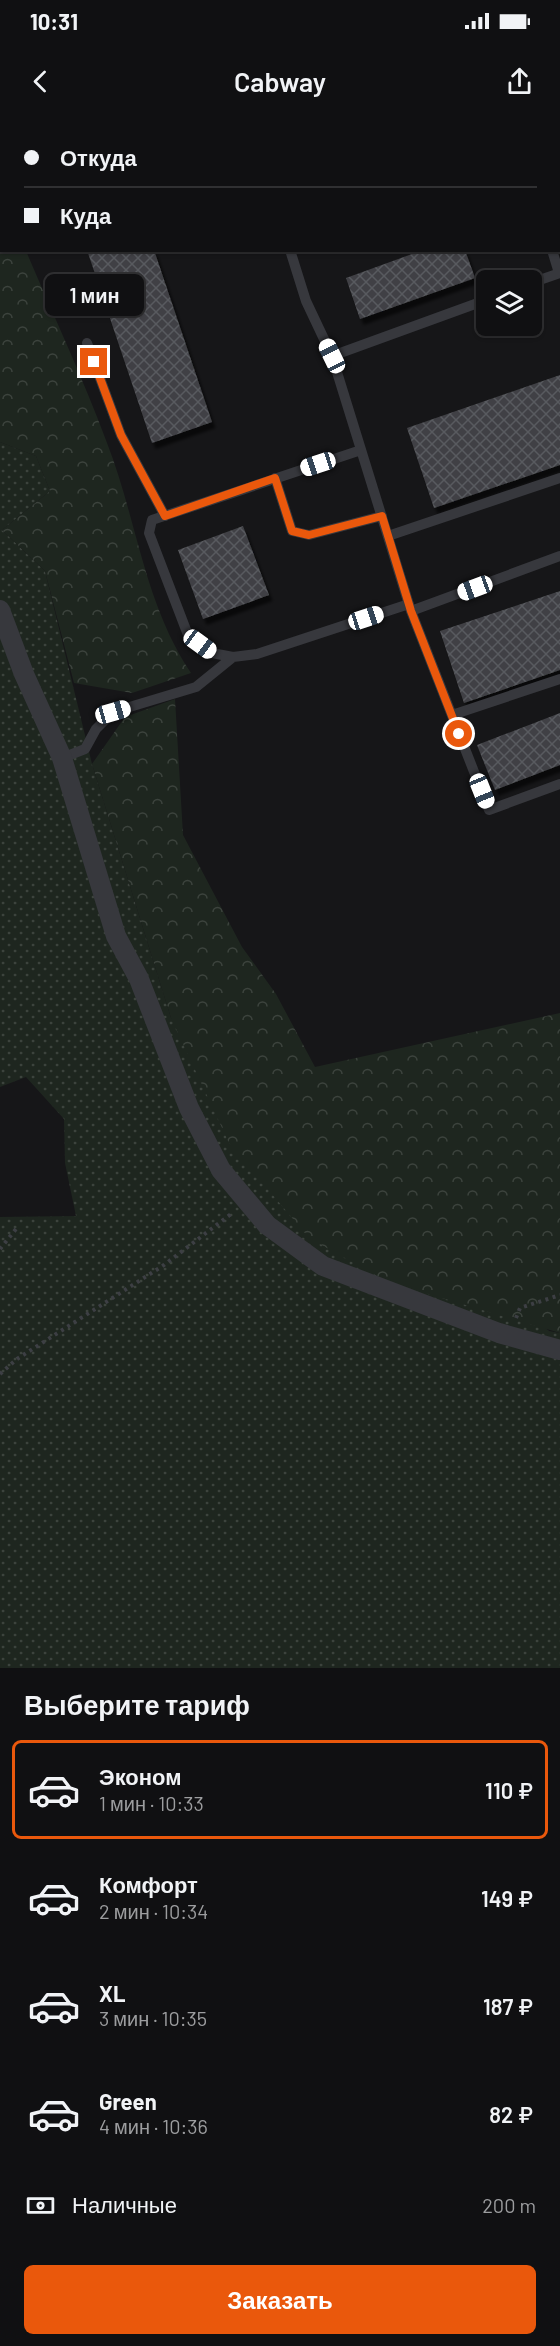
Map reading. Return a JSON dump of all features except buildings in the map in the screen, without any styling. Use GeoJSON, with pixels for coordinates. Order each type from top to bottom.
{"type":"FeatureCollection","features":[{"type":"Feature","properties":{"kind":"street"},"geometry":{"type":"LineString","coordinates":[[0,610],[24,674],[62,758],[116,936],[139,979],[189,1108],[221,1170],[267,1225],[323,1266],[508,1336],[560,1350]]}},
{"type":"Feature","properties":{"kind":"lane"},"geometry":{"type":"LineString","coordinates":[[291,252],[306,301],[332,356],[410,608],[489,810],[560,784]]}},
{"type":"Feature","properties":{"kind":"lane"},"geometry":{"type":"LineString","coordinates":[[542,279],[559,273],[553,252]]}},
{"type":"Feature","properties":{"kind":"lane"},"geometry":{"type":"LineString","coordinates":[[332,356],[476,304]]}},
{"type":"Feature","properties":{"kind":"lane"},"geometry":{"type":"LineString","coordinates":[[87,343],[121,435],[165,516]]}},
{"type":"Feature","properties":{"kind":"lane"},"geometry":{"type":"LineString","coordinates":[[361,450],[152,520],[149,532],[188,635],[212,653],[233,657],[258,654],[410,608],[560,556]]}},
{"type":"Feature","properties":{"kind":"lane"},"geometry":{"type":"LineString","coordinates":[[275,478],[292,531],[309,535],[382,516]]}},
{"type":"Feature","properties":{"kind":"lane"},"geometry":{"type":"LineString","coordinates":[[388,536],[560,478]]}},
{"type":"Feature","properties":{"kind":"lane"},"geometry":{"type":"LineString","coordinates":[[62,758],[85,749],[96,729],[113,712],[196,687],[233,657]]}},
{"type":"Feature","properties":{"kind":"lane"},"geometry":{"type":"LineString","coordinates":[[452,715],[560,679]]}},
{"type":"Feature","properties":{"kind":"path"},"geometry":{"type":"LineString","coordinates":[[0,1374],[17,1359],[164,1265],[248,1202]]}},
{"type":"Feature","properties":{"kind":"path"},"geometry":{"type":"LineString","coordinates":[[0,1249],[16,1229]]}},
{"type":"Feature","properties":{"kind":"path"},"geometry":{"type":"LineString","coordinates":[[508,1336],[520,1308],[560,1295]]}},
{"type":"Feature","properties":{"kind":"green space"},"geometry":{"type":"Polygon","coordinates":[[[0,252],[26,252],[107,443],[162,618],[191,673],[132,693],[74,683],[45,571],[2,530],[50,491],[36,456],[0,442],[0,252]]]}},
{"type":"Feature","properties":{"kind":"green space"},"geometry":{"type":"Polygon","coordinates":[[[0,442],[36,456],[50,491],[2,530],[45,571],[92,764],[171,1018],[549,1331],[560,1333],[560,1668],[0,1668],[0,1217],[76,1216],[65,1163],[64,1119],[26,1077],[0,1087],[0,442]]]}},
{"type":"Feature","properties":{"kind":"green space"},"geometry":{"type":"Polygon","coordinates":[[[175,699],[183,835],[242,947],[276,994],[315,1067],[560,1013],[560,1333],[388,1282],[309,1238],[229,1143],[171,1018],[92,764],[125,717],[175,699]]]}},
{"type":"Feature","properties":{"kind":"route"},"geometry":{"type":"LineString","coordinates":[[94,362],[121,435],[165,516],[275,478],[292,531],[309,535],[382,516],[411,611],[459,734]]}}]}
